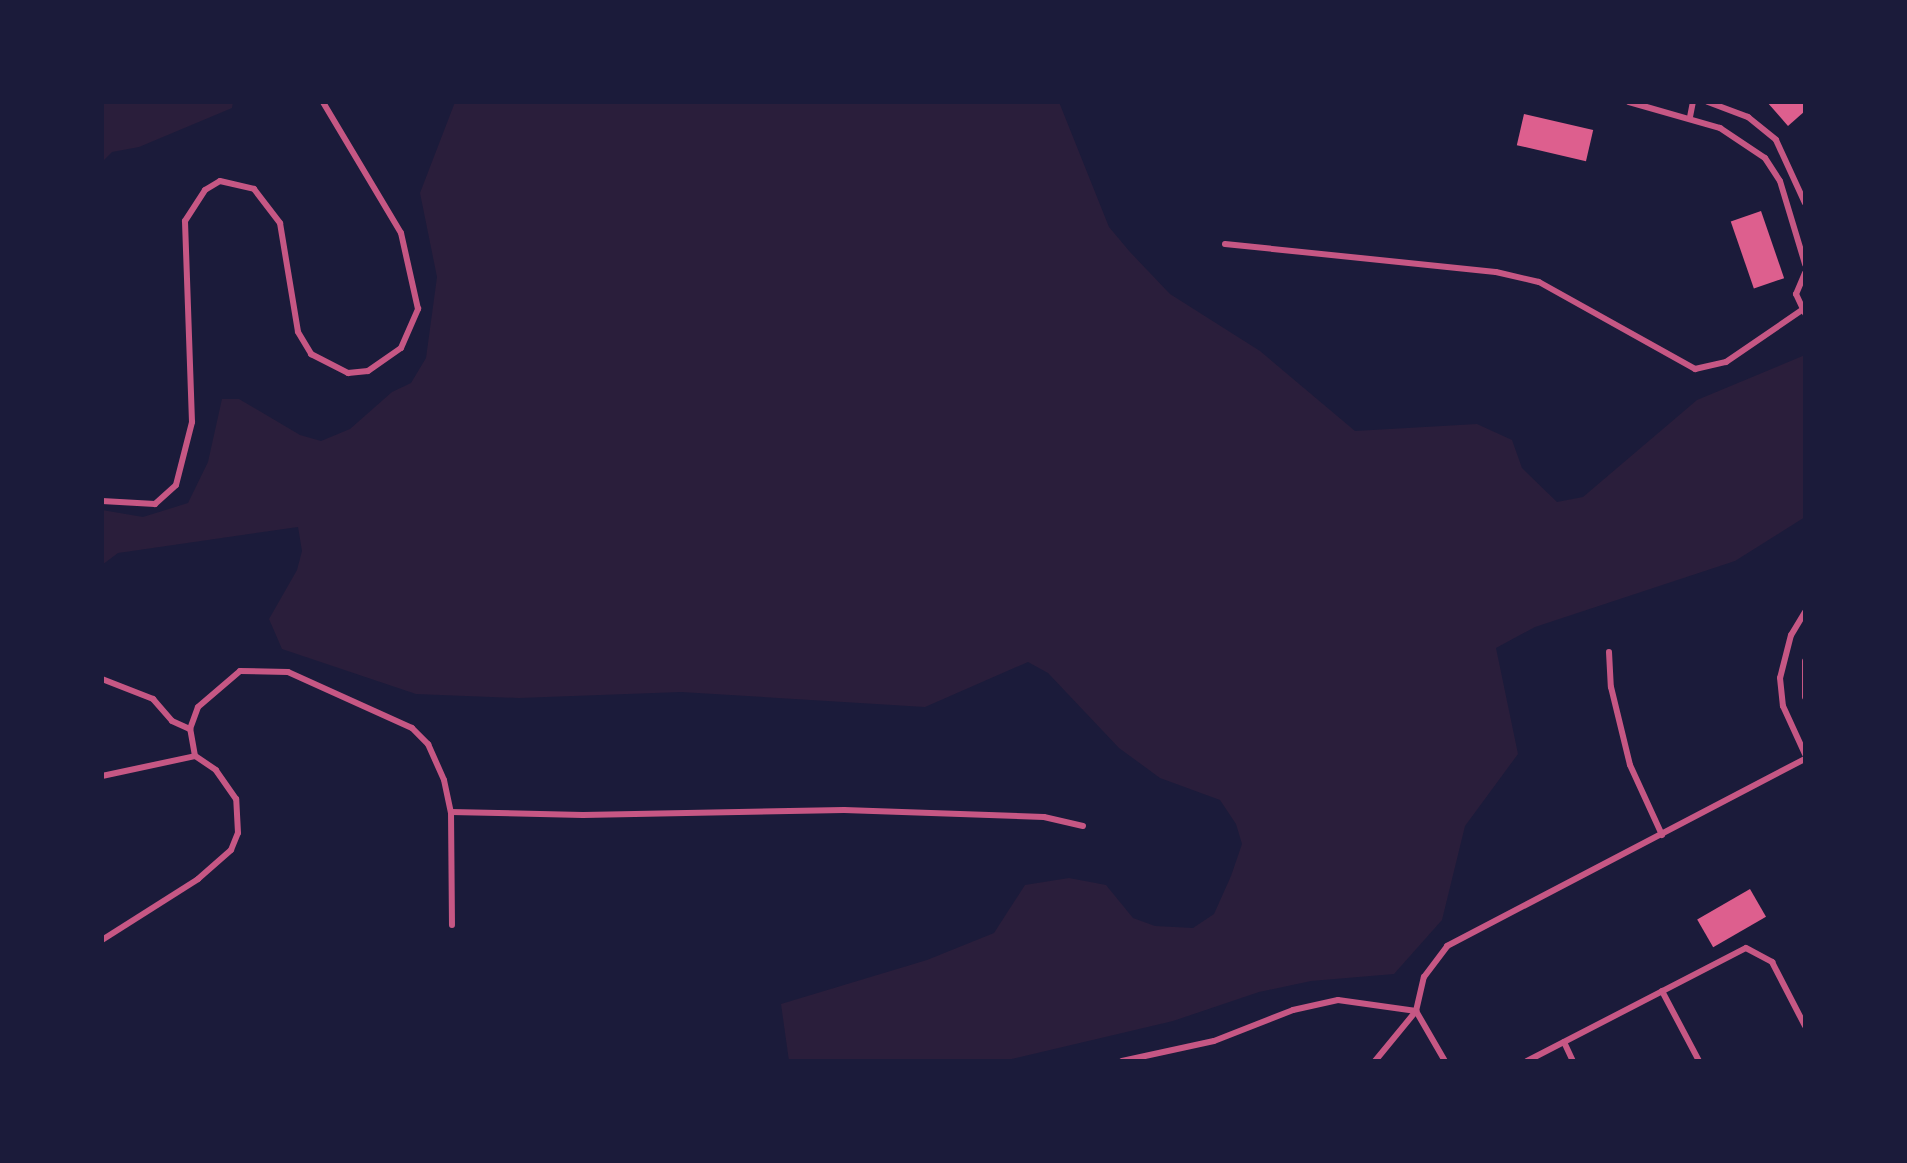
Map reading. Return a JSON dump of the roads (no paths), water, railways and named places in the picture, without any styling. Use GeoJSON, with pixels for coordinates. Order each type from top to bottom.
{"type":"FeatureCollection","features":[{"type":"Feature","properties":{"kind":"street"},"geometry":{"type":"LineString","coordinates":[[102,501],[155,504],[176,485],[192,422],[185,221],[205,190],[220,181],[254,189],[280,223],[298,332],[311,354],[348,373],[368,371],[401,348],[418,309],[401,233],[323,102]]}},
{"type":"Feature","properties":{"kind":"street"},"geometry":{"type":"LineString","coordinates":[[1629,102],[1690,117],[1737,136],[1774,169],[1805,264]]}},
{"type":"Feature","properties":{"kind":"street"},"geometry":{"type":"LineString","coordinates":[[1690,117],[1693,102]]}},
{"type":"Feature","properties":{"kind":"street"},"geometry":{"type":"LineString","coordinates":[[1708,102],[1748,117],[1776,140],[1805,203]]}},
{"type":"Feature","properties":{"kind":"street"},"geometry":{"type":"LineString","coordinates":[[1225,244],[1496,272],[1539,282],[1695,369],[1726,362],[1804,312],[1796,294],[1805,273]]}},
{"type":"Feature","properties":{"kind":"street"},"geometry":{"type":"LineString","coordinates":[[1375,1061],[1416,1011],[1424,977],[1447,946],[1805,757],[1783,706],[1780,678],[1791,635],[1805,612]]}},
{"type":"Feature","properties":{"kind":"street"},"geometry":{"type":"LineString","coordinates":[[1609,652],[1611,687],[1630,765],[1662,835]]}},
{"type":"Feature","properties":{"kind":"street"},"geometry":{"type":"LineString","coordinates":[[1805,661],[1805,697]]}},
{"type":"Feature","properties":{"kind":"street"},"geometry":{"type":"LineString","coordinates":[[102,940],[198,879],[231,850],[238,833],[236,799],[216,770],[195,756],[190,729],[198,707],[240,671],[288,672],[412,728],[428,744],[451,812],[452,925]]}},
{"type":"Feature","properties":{"kind":"street"},"geometry":{"type":"LineString","coordinates":[[102,679],[153,699],[172,721],[190,729]]}},
{"type":"Feature","properties":{"kind":"street"},"geometry":{"type":"LineString","coordinates":[[102,776],[195,756]]}},
{"type":"Feature","properties":{"kind":"street"},"geometry":{"type":"LineString","coordinates":[[451,812],[583,815],[844,810],[1044,817],[1083,826]]}},
{"type":"Feature","properties":{"kind":"street"},"geometry":{"type":"LineString","coordinates":[[1527,1061],[1735,950],[1757,950],[1772,962],[1805,1026]]}},
{"type":"Feature","properties":{"kind":"street"},"geometry":{"type":"LineString","coordinates":[[1662,991],[1699,1061]]}},
{"type":"Feature","properties":{"kind":"street"},"geometry":{"type":"LineString","coordinates":[[1122,1061],[1214,1041],[1293,1010],[1338,1000],[1416,1011]]}},
{"type":"Feature","properties":{"kind":"street"},"geometry":{"type":"LineString","coordinates":[[1416,1011],[1445,1061]]}},
{"type":"Feature","properties":{"kind":"street"},"geometry":{"type":"LineString","coordinates":[[1564,1042],[1573,1061]]}}]}
